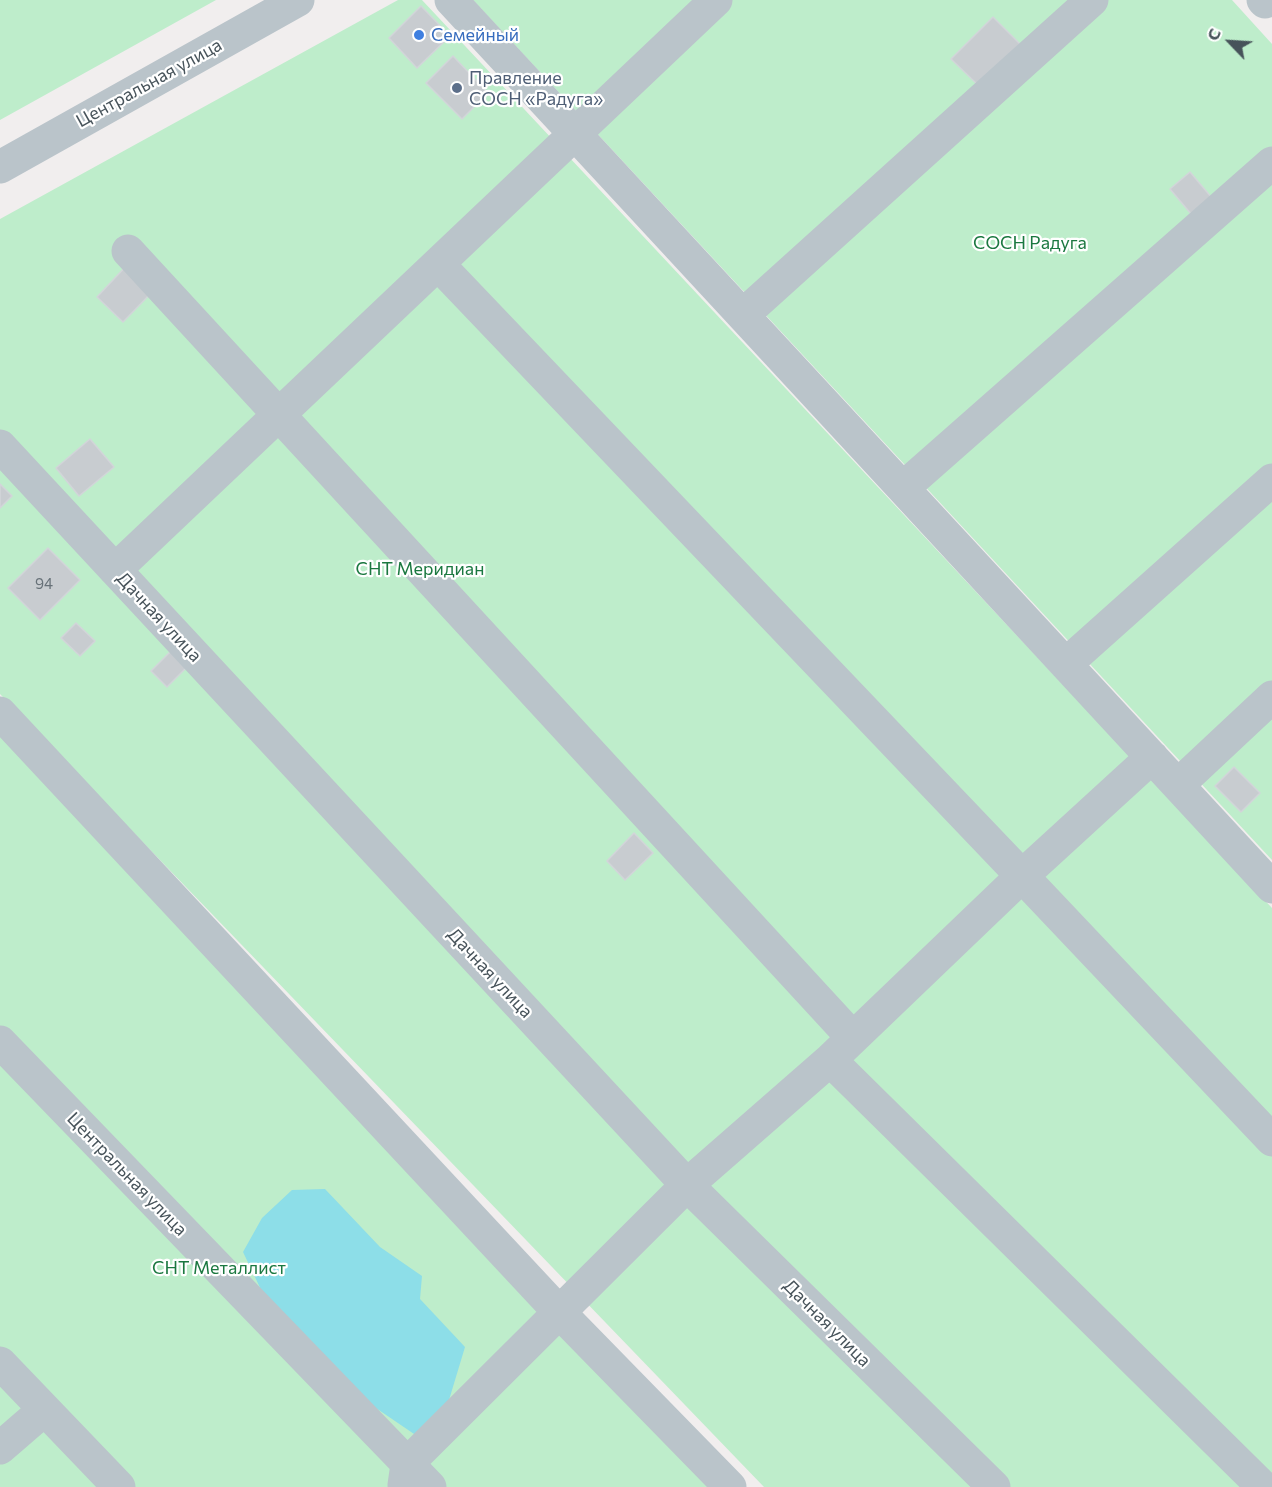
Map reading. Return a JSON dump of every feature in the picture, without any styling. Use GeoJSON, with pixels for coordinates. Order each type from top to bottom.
{"type":"FeatureCollection","features":[{"type":"Feature","properties":{"kind":"street","name":"Центральная улица"},"geometry":{"type":"LineString","coordinates":[[0,167],[297,0]]}},
{"type":"Feature","properties":{"kind":"street"},"geometry":{"type":"LineString","coordinates":[[451,0],[1272,887]]}},
{"type":"Feature","properties":{"kind":"street"},"geometry":{"type":"LineString","coordinates":[[115,570],[716,0]]}},
{"type":"Feature","properties":{"kind":"street"},"geometry":{"type":"LineString","coordinates":[[743,315],[1092,0]]}},
{"type":"Feature","properties":{"kind":"street"},"geometry":{"type":"LineString","coordinates":[[903,488],[1272,163]]}},
{"type":"Feature","properties":{"kind":"street"},"geometry":{"type":"LineString","coordinates":[[128,251],[853,1038]]}},
{"type":"Feature","properties":{"kind":"street"},"geometry":{"type":"LineString","coordinates":[[438,264],[1272,1140]]}},
{"type":"Feature","properties":{"kind":"street","name":"Дачная улица"},"geometry":{"type":"LineString","coordinates":[[0,446],[687,1185],[994,1487]]}},
{"type":"Feature","properties":{"kind":"street"},"geometry":{"type":"LineString","coordinates":[[1066,664],[1272,480]]}},
{"type":"Feature","properties":{"kind":"street"},"geometry":{"type":"LineString","coordinates":[[1178,785],[1272,697]]}},
{"type":"Feature","properties":{"kind":"street"},"geometry":{"type":"LineString","coordinates":[[0,713],[560,1313],[730,1487]]}},
{"type":"Feature","properties":{"kind":"street"},"geometry":{"type":"LineString","coordinates":[[405,1475],[560,1313],[687,1185],[830,1060],[1022,876],[1152,757]]}},
{"type":"Feature","properties":{"kind":"street","name":"Центральная улица"},"geometry":{"type":"LineString","coordinates":[[0,1042],[405,1475],[430,1487]]}},
{"type":"Feature","properties":{"kind":"street"},"geometry":{"type":"LineString","coordinates":[[830,1060],[1263,1487]]}},
{"type":"Feature","properties":{"kind":"street"},"geometry":{"type":"LineString","coordinates":[[0,1364],[119,1487]]}},
{"type":"Feature","properties":{"kind":"street"},"geometry":{"type":"LineString","coordinates":[[0,1448],[44,1410]]}},
{"type":"Feature","properties":{"kind":"green space"},"geometry":{"type":"Polygon","coordinates":[[[0,0],[216,0],[0,120],[0,0]]]}},
{"type":"Feature","properties":{"kind":"green space","name":"СНТ Меридиан"},"geometry":{"type":"Polygon","coordinates":[[[398,0],[422,0],[1272,908],[1272,1487],[764,1487],[0,694],[0,219],[398,0]]]}},
{"type":"Feature","properties":{"kind":"green space","name":"СОСН Радуга"},"geometry":{"type":"Polygon","coordinates":[[[473,0],[1232,0],[1272,44],[1272,860],[473,0]]]}},
{"type":"Feature","properties":{"kind":"green space","name":"СНТ Металлист"},"geometry":{"type":"Polygon","coordinates":[[[0,733],[729,1487],[132,1487],[0,1349],[0,733]]]}},
{"type":"Feature","properties":{"kind":"green space"},"geometry":{"type":"Polygon","coordinates":[[[0,1373],[110,1487],[0,1487],[0,1373]]]}},
{"type":"Feature","properties":{"kind":"water"},"geometry":{"type":"Polygon","coordinates":[[[325,1189],[380,1247],[422,1276],[420,1299],[465,1347],[449,1400],[417,1436],[370,1404],[264,1296],[243,1252],[262,1218],[292,1190],[325,1189]]]}},
{"type":"Feature","properties":{"kind":"building"},"geometry":{"type":"Polygon","coordinates":[[[421,6],[450,36],[417,68],[389,38],[421,6]]]}},
{"type":"Feature","properties":{"kind":"building"},"geometry":{"type":"Polygon","coordinates":[[[993,17],[1020,44],[978,85],[951,59],[993,17]]]}},
{"type":"Feature","properties":{"kind":"building","name":"Правление СОСН «Радуга»"},"geometry":{"type":"Polygon","coordinates":[[[453,56],[488,93],[462,119],[426,83],[453,56]]]}},
{"type":"Feature","properties":{"kind":"building"},"geometry":{"type":"Polygon","coordinates":[[[1190,172],[1212,198],[1192,215],[1170,189],[1190,172]]]}},
{"type":"Feature","properties":{"kind":"building"},"geometry":{"type":"Polygon","coordinates":[[[130,262],[157,287],[123,322],[97,297],[130,262]]]}},
{"type":"Feature","properties":{"kind":"building"},"geometry":{"type":"Polygon","coordinates":[[[90,439],[114,467],[79,496],[56,468],[90,439]]]}},
{"type":"Feature","properties":{"kind":"building"},"geometry":{"type":"Polygon","coordinates":[[[0,484],[12,496],[0,508],[0,484]]]}},
{"type":"Feature","properties":{"kind":"building"},"geometry":{"type":"Polygon","coordinates":[[[48,548],[80,580],[40,620],[8,588],[48,548]]]}},
{"type":"Feature","properties":{"kind":"building"},"geometry":{"type":"Polygon","coordinates":[[[76,623],[95,641],[80,656],[61,638],[76,623]]]}},
{"type":"Feature","properties":{"kind":"building"},"geometry":{"type":"Polygon","coordinates":[[[174,648],[190,664],[167,687],[151,671],[174,648]]]}},
{"type":"Feature","properties":{"kind":"building"},"geometry":{"type":"Polygon","coordinates":[[[1234,767],[1260,793],[1241,812],[1215,786],[1234,767]]]}},
{"type":"Feature","properties":{"kind":"building"},"geometry":{"type":"Polygon","coordinates":[[[634,833],[653,853],[625,880],[607,861],[634,833]]]}},
{"type":"Feature","properties":{"kind":"place","name":"Семейный"},"geometry":{"type":"Point","coordinates":[419,35]}},
{"type":"Feature","properties":{"kind":"place","name":"Правление СОСН «Радуга»"},"geometry":{"type":"Point","coordinates":[457,88]}}]}
